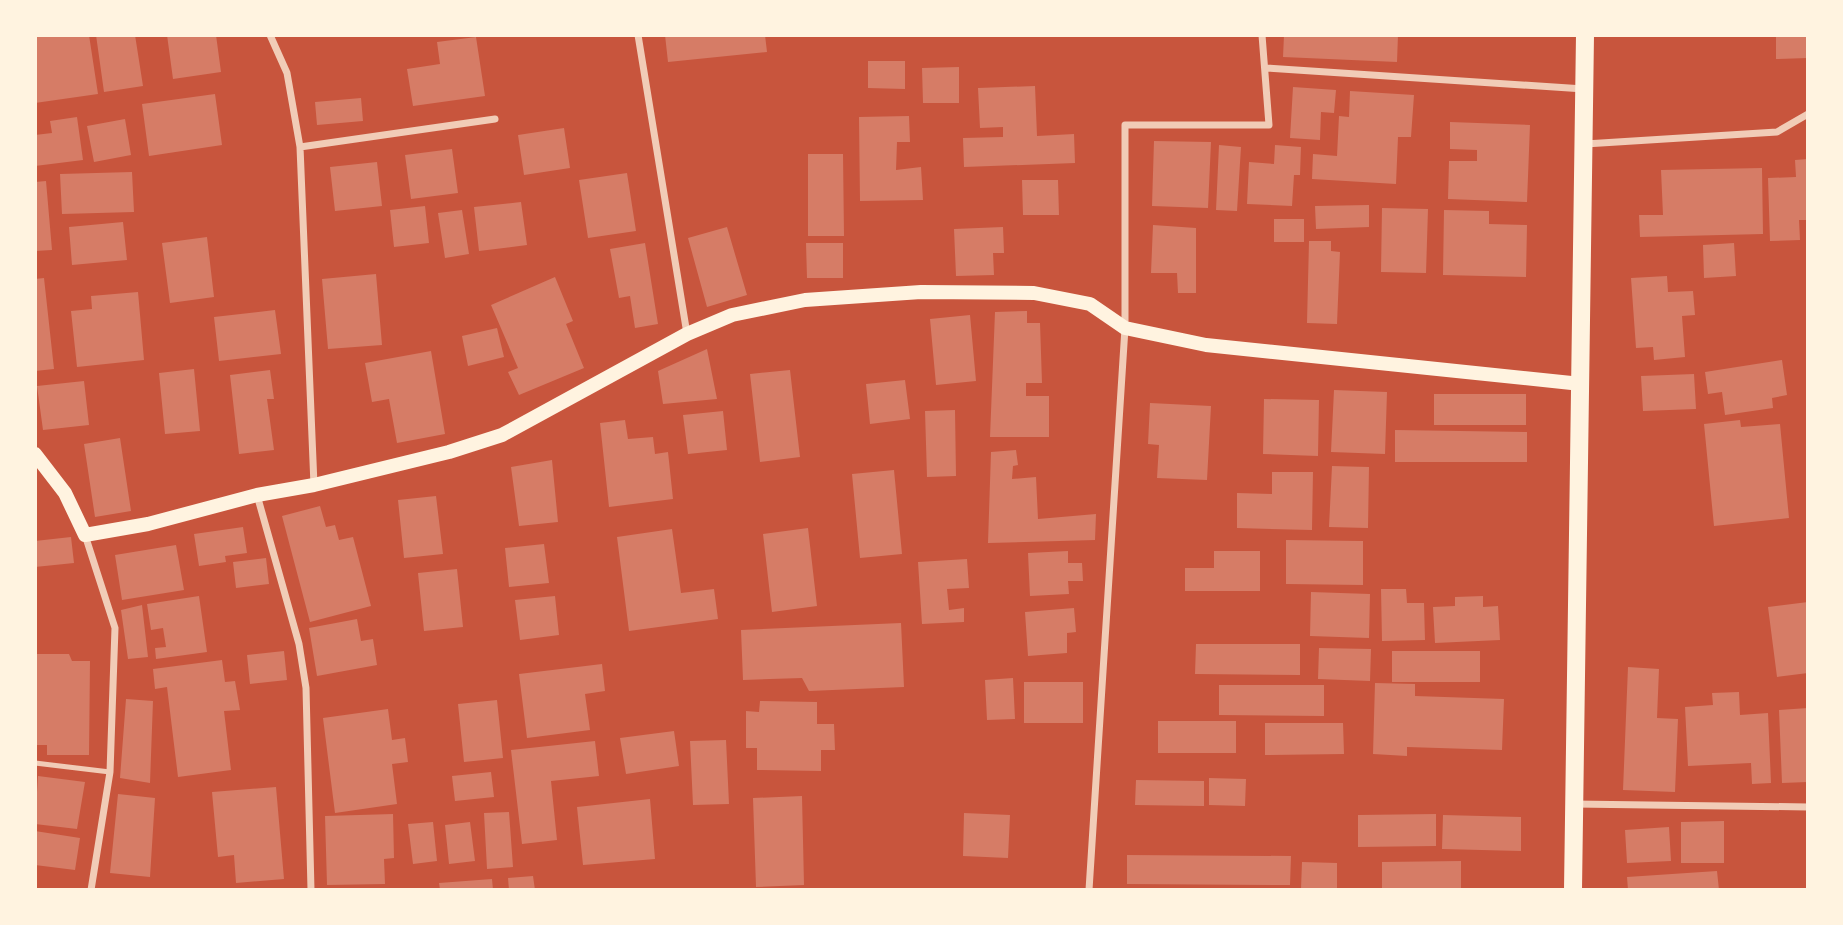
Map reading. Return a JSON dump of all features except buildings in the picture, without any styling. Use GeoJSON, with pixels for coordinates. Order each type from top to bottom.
{"type":"FeatureCollection","features":[{"type":"Feature","properties":{"kind":"main road"},"geometry":{"type":"LineString","coordinates":[[1573,890],[1586,35]]}},
{"type":"Feature","properties":{"kind":"main road"},"geometry":{"type":"LineString","coordinates":[[35,453],[65,493],[85,535],[148,524],[257,495],[314,485],[449,452],[502,435],[687,334],[732,315],[805,300],[921,292],[1034,292],[1090,304],[1125,328],[1264,353],[1386,361],[1581,384]]}},
{"type":"Feature","properties":{"kind":"street"},"geometry":{"type":"LineString","coordinates":[[270,35],[287,73],[300,147],[314,485]]}},
{"type":"Feature","properties":{"kind":"street"},"geometry":{"type":"LineString","coordinates":[[638,35],[687,334]]}},
{"type":"Feature","properties":{"kind":"street"},"geometry":{"type":"LineString","coordinates":[[1089,890],[1125,328],[1125,125],[1269,125],[1267,68],[1262,35]]}},
{"type":"Feature","properties":{"kind":"street"},"geometry":{"type":"LineString","coordinates":[[1267,68],[1585,89]]}},
{"type":"Feature","properties":{"kind":"street"},"geometry":{"type":"LineString","coordinates":[[1584,144],[1777,132],[1808,114]]}},
{"type":"Feature","properties":{"kind":"street"},"geometry":{"type":"LineString","coordinates":[[300,147],[495,118]]}},
{"type":"Feature","properties":{"kind":"street"},"geometry":{"type":"LineString","coordinates":[[257,495],[299,644],[306,688],[310,890]]}},
{"type":"Feature","properties":{"kind":"street"},"geometry":{"type":"LineString","coordinates":[[85,535],[115,628],[110,772],[91,890]]}},
{"type":"Feature","properties":{"kind":"street"},"geometry":{"type":"LineString","coordinates":[[1574,804],[1808,807]]}},
{"type":"Feature","properties":{"kind":"lane"},"geometry":{"type":"LineString","coordinates":[[35,762],[110,772]]}}]}
